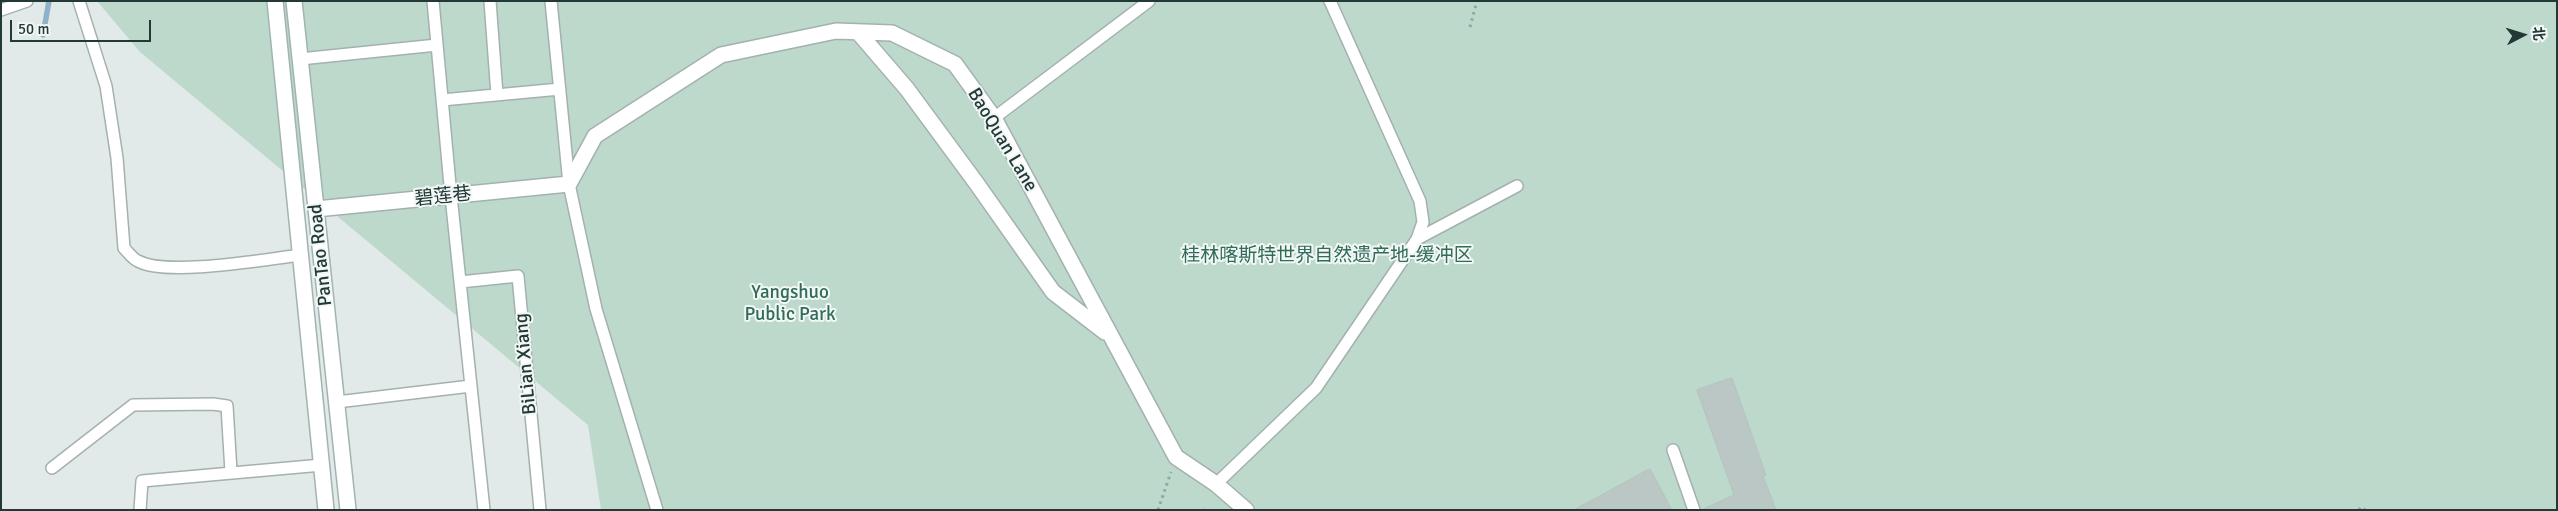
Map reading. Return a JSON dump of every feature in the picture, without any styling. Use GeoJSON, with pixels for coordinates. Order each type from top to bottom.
{"type":"FeatureCollection","features":[{"type":"Feature","properties":{"kind":"street","name":"PanTao Road"},"geometry":{"type":"LineString","coordinates":[[275,1],[302,255],[326,510]]}},
{"type":"Feature","properties":{"kind":"street","name":"PanTao Road"},"geometry":{"type":"LineString","coordinates":[[294,1],[348,510]]}},
{"type":"Feature","properties":{"kind":"street","name":"BaoQuan Lane"},"geometry":{"type":"LineString","coordinates":[[569,184],[595,136],[721,55],[836,32],[892,33],[955,64],[994,118],[1176,457],[1216,484],[1246,510]]}},
{"type":"Feature","properties":{"kind":"street"},"geometry":{"type":"LineString","coordinates":[[858,32],[907,89],[1053,292],[1110,335]]}},
{"type":"Feature","properties":{"kind":"street","name":"碧莲巷"},"geometry":{"type":"LineString","coordinates":[[316,209],[569,184]]}},
{"type":"Feature","properties":{"kind":"lane"},"geometry":{"type":"LineString","coordinates":[[1,10],[27,1]]}},
{"type":"Feature","properties":{"kind":"lane"},"geometry":{"type":"LineString","coordinates":[[80,1],[106,86],[117,158],[124,248],[138,261],[156,267],[196,266],[302,255]]}},
{"type":"Feature","properties":{"kind":"lane"},"geometry":{"type":"LineString","coordinates":[[433,1],[451,196],[484,510]]}},
{"type":"Feature","properties":{"kind":"lane"},"geometry":{"type":"LineString","coordinates":[[490,1],[497,95]]}},
{"type":"Feature","properties":{"kind":"lane"},"geometry":{"type":"LineString","coordinates":[[551,1],[569,184],[596,309],[657,510]]}},
{"type":"Feature","properties":{"kind":"lane"},"geometry":{"type":"LineString","coordinates":[[994,118],[1149,1]]}},
{"type":"Feature","properties":{"kind":"lane"},"geometry":{"type":"LineString","coordinates":[[1216,484],[1316,388],[1417,239],[1423,222],[1420,201],[1330,1]]}},
{"type":"Feature","properties":{"kind":"lane"},"geometry":{"type":"LineString","coordinates":[[300,59],[437,45]]}},
{"type":"Feature","properties":{"kind":"lane"},"geometry":{"type":"LineString","coordinates":[[442,100],[560,89]]}},
{"type":"Feature","properties":{"kind":"lane"},"geometry":{"type":"LineString","coordinates":[[1417,239],[1517,186]]}},
{"type":"Feature","properties":{"kind":"lane","name":"BiLian Xiang"},"geometry":{"type":"LineString","coordinates":[[460,282],[518,276],[540,510]]}},
{"type":"Feature","properties":{"kind":"lane"},"geometry":{"type":"LineString","coordinates":[[337,402],[471,386]]}},
{"type":"Feature","properties":{"kind":"lane"},"geometry":{"type":"LineString","coordinates":[[52,468],[133,405],[214,404],[228,406],[231,472]]}},
{"type":"Feature","properties":{"kind":"lane"},"geometry":{"type":"LineString","coordinates":[[1673,450],[1694,510]]}},
{"type":"Feature","properties":{"kind":"lane"},"geometry":{"type":"LineString","coordinates":[[140,510],[142,481],[322,465]]}},
{"type":"Feature","properties":{"kind":"path"},"geometry":{"type":"LineString","coordinates":[[1470,27],[1478,1]]}},
{"type":"Feature","properties":{"kind":"path"},"geometry":{"type":"LineString","coordinates":[[1158,510],[1176,457]]}},
{"type":"Feature","properties":{"kind":"path"},"geometry":{"type":"LineString","coordinates":[[2358,510],[2361,507],[2365,510]]}},
{"type":"Feature","properties":{"kind":"green space","name":"桂林喀斯特世界自然遗产地-缓冲区"},"geometry":{"type":"Polygon","coordinates":[[[97,1],[2557,1],[2557,510],[601,510],[588,425],[140,52],[97,1]]]}},
{"type":"Feature","properties":{"kind":"building"},"geometry":{"type":"Polygon","coordinates":[[[1732,378],[1766,475],[1763,476],[1776,510],[1701,510],[1734,495],[1697,390],[1732,378]]]}},
{"type":"Feature","properties":{"kind":"building"},"geometry":{"type":"Polygon","coordinates":[[[1650,469],[1672,510],[1574,510],[1650,469]]]}},
{"type":"Feature","properties":{"kind":"waterway"},"geometry":{"type":"LineString","coordinates":[[43,35],[49,1]]}},
{"type":"Feature","properties":{"kind":"park label","name":"Yangshuo Public Park"},"geometry":{"type":"Point","coordinates":[790,304]}}]}
